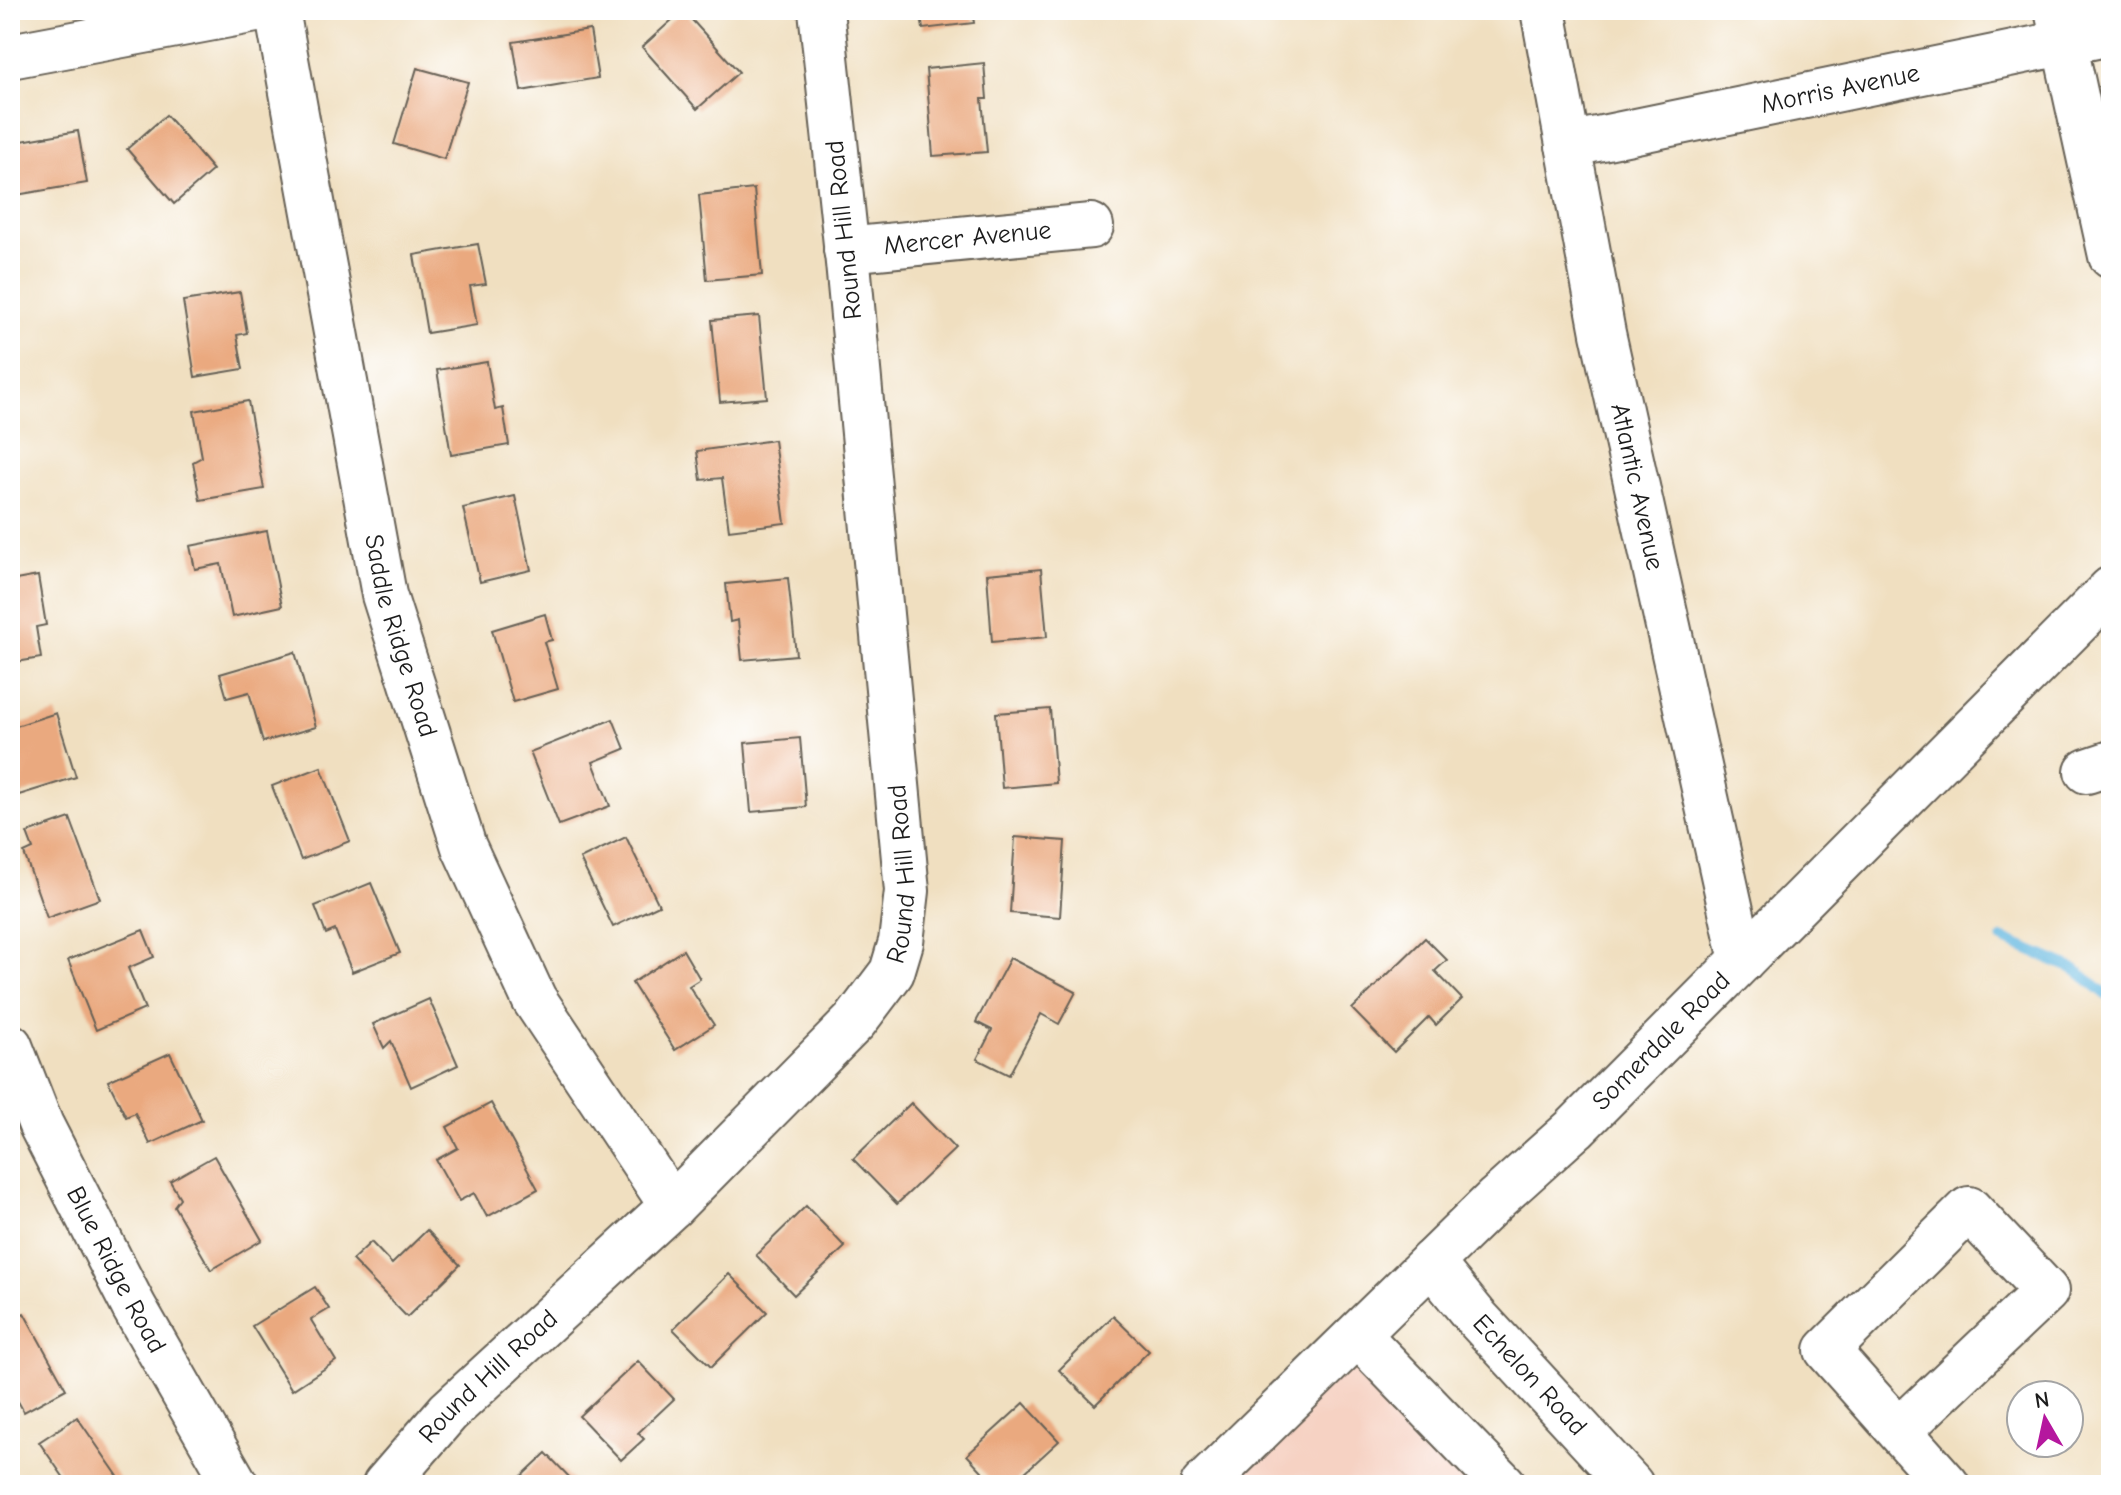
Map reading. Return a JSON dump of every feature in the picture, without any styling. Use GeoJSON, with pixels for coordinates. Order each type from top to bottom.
{"type":"FeatureCollection","features":[{"type":"Feature","properties":{"kind":"street"},"geometry":{"type":"LineString","coordinates":[[10,56],[256,10]]}},
{"type":"Feature","properties":{"kind":"street","name":"Saddle Ridge Road"},"geometry":{"type":"LineString","coordinates":[[277,10],[384,595],[464,847],[534,999],[672,1206]]}},
{"type":"Feature","properties":{"kind":"street","name":"Round Hill Road"},"geometry":{"type":"LineString","coordinates":[[385,1485],[448,1412],[672,1206],[855,1021],[892,972],[901,942],[907,891],[821,10]]}},
{"type":"Feature","properties":{"kind":"street","name":"Atlantic Avenue"},"geometry":{"type":"LineString","coordinates":[[1543,10],[1603,333],[1742,960]]}},
{"type":"Feature","properties":{"kind":"street"},"geometry":{"type":"LineString","coordinates":[[2061,26],[2111,256]]}},
{"type":"Feature","properties":{"kind":"street","name":"Morris Avenue"},"geometry":{"type":"LineString","coordinates":[[1568,145],[2061,26],[2111,33]]}},
{"type":"Feature","properties":{"kind":"street","name":"Mercer Avenue"},"geometry":{"type":"LineString","coordinates":[[846,250],[1091,226]]}},
{"type":"Feature","properties":{"kind":"street","name":"Somerdale Road"},"geometry":{"type":"LineString","coordinates":[[1203,1485],[1497,1198],[1575,1128],[2111,589]]}},
{"type":"Feature","properties":{"kind":"street","name":"Blue Ridge Road"},"geometry":{"type":"LineString","coordinates":[[10,1046],[41,1125],[134,1307],[236,1485]]}},
{"type":"Feature","properties":{"kind":"street"},"geometry":{"type":"LineString","coordinates":[[1899,1431],[2046,1291],[1969,1209],[1827,1350],[1899,1431],[1947,1485]]}},
{"type":"Feature","properties":{"kind":"street","name":"Echelon Road"},"geometry":{"type":"LineString","coordinates":[[1431,1262],[1475,1316],[1631,1485]]}},
{"type":"Feature","properties":{"kind":"street"},"geometry":{"type":"LineString","coordinates":[[1358,1335],[1504,1485]]}},
{"type":"Feature","properties":{"kind":"shaded area"},"geometry":{"type":"Polygon","coordinates":[[[1358,1335],[1504,1485],[1203,1485],[1358,1335]]]}},
{"type":"Feature","properties":{"kind":"building"},"geometry":{"type":"Polygon","coordinates":[[[683,10],[739,72],[697,109],[642,47],[683,10]]]}},
{"type":"Feature","properties":{"kind":"building"},"geometry":{"type":"Polygon","coordinates":[[[920,10],[972,10],[974,23],[923,29],[920,10]]]}},
{"type":"Feature","properties":{"kind":"building"},"geometry":{"type":"Polygon","coordinates":[[[590,30],[598,78],[521,91],[513,42],[590,30]]]}},
{"type":"Feature","properties":{"kind":"building"},"geometry":{"type":"Polygon","coordinates":[[[984,63],[987,99],[982,99],[987,152],[933,156],[926,69],[984,63]]]}},
{"type":"Feature","properties":{"kind":"building"},"geometry":{"type":"Polygon","coordinates":[[[417,68],[468,82],[444,159],[394,144],[417,68]]]}},
{"type":"Feature","properties":{"kind":"building"},"geometry":{"type":"Polygon","coordinates":[[[166,115],[213,170],[174,204],[127,149],[166,115]]]}},
{"type":"Feature","properties":{"kind":"building"},"geometry":{"type":"Polygon","coordinates":[[[78,131],[87,183],[10,196],[10,143],[78,131]]]}},
{"type":"Feature","properties":{"kind":"building"},"geometry":{"type":"Polygon","coordinates":[[[754,189],[762,275],[707,280],[699,195],[754,189]]]}},
{"type":"Feature","properties":{"kind":"building"},"geometry":{"type":"Polygon","coordinates":[[[478,244],[486,284],[470,286],[477,325],[427,333],[414,255],[478,244]]]}},
{"type":"Feature","properties":{"kind":"building"},"geometry":{"type":"Polygon","coordinates":[[[240,292],[247,333],[237,335],[243,369],[195,377],[183,301],[240,292]]]}},
{"type":"Feature","properties":{"kind":"building"},"geometry":{"type":"Polygon","coordinates":[[[759,316],[767,398],[720,402],[712,320],[759,316]]]}},
{"type":"Feature","properties":{"kind":"building"},"geometry":{"type":"Polygon","coordinates":[[[487,362],[495,410],[503,408],[509,445],[451,455],[437,370],[487,362]]]}},
{"type":"Feature","properties":{"kind":"building"},"geometry":{"type":"Polygon","coordinates":[[[248,401],[264,489],[200,500],[193,462],[202,457],[194,411],[248,401]]]}},
{"type":"Feature","properties":{"kind":"building"},"geometry":{"type":"Polygon","coordinates":[[[774,440],[785,523],[729,530],[722,478],[701,480],[697,451],[774,440]]]}},
{"type":"Feature","properties":{"kind":"building"},"geometry":{"type":"Polygon","coordinates":[[[515,496],[531,570],[480,582],[463,508],[515,496]]]}},
{"type":"Feature","properties":{"kind":"building"},"geometry":{"type":"Polygon","coordinates":[[[267,531],[282,606],[232,617],[221,564],[195,569],[190,546],[267,531]]]}},
{"type":"Feature","properties":{"kind":"building"},"geometry":{"type":"Polygon","coordinates":[[[1041,569],[1047,637],[992,642],[987,574],[1041,569]]]}},
{"type":"Feature","properties":{"kind":"building"},"geometry":{"type":"Polygon","coordinates":[[[38,576],[46,625],[36,627],[41,658],[10,663],[10,581],[38,576]]]}},
{"type":"Feature","properties":{"kind":"building"},"geometry":{"type":"Polygon","coordinates":[[[788,578],[796,655],[742,660],[738,620],[730,622],[726,584],[788,578]]]}},
{"type":"Feature","properties":{"kind":"building"},"geometry":{"type":"Polygon","coordinates":[[[545,614],[552,640],[544,642],[558,689],[513,702],[492,630],[545,614]]]}},
{"type":"Feature","properties":{"kind":"building"},"geometry":{"type":"Polygon","coordinates":[[[295,652],[316,727],[263,742],[249,692],[227,698],[220,674],[295,652]]]}},
{"type":"Feature","properties":{"kind":"building"},"geometry":{"type":"Polygon","coordinates":[[[1050,709],[1056,783],[1002,788],[996,713],[1050,709]]]}},
{"type":"Feature","properties":{"kind":"building"},"geometry":{"type":"Polygon","coordinates":[[[56,713],[76,777],[19,795],[10,765],[10,728],[56,713]]]}},
{"type":"Feature","properties":{"kind":"building"},"geometry":{"type":"Polygon","coordinates":[[[613,719],[625,749],[593,762],[610,806],[559,825],[530,752],[613,719]]]}},
{"type":"Feature","properties":{"kind":"building"},"geometry":{"type":"Polygon","coordinates":[[[800,738],[806,807],[751,812],[745,743],[800,738]]]}},
{"type":"Feature","properties":{"kind":"building"},"geometry":{"type":"Polygon","coordinates":[[[321,767],[350,841],[301,860],[272,786],[321,767]]]}},
{"type":"Feature","properties":{"kind":"building"},"geometry":{"type":"Polygon","coordinates":[[[70,818],[100,899],[47,918],[24,853],[33,849],[27,833],[70,818]]]}},
{"type":"Feature","properties":{"kind":"building"},"geometry":{"type":"Polygon","coordinates":[[[626,837],[659,905],[613,927],[580,859],[626,837]]]}},
{"type":"Feature","properties":{"kind":"building"},"geometry":{"type":"Polygon","coordinates":[[[1015,837],[1065,841],[1060,917],[1010,913],[1015,837]]]}},
{"type":"Feature","properties":{"kind":"building"},"geometry":{"type":"Polygon","coordinates":[[[371,883],[400,953],[352,972],[335,930],[326,934],[315,906],[371,883]]]}},
{"type":"Feature","properties":{"kind":"building"},"geometry":{"type":"Polygon","coordinates":[[[143,930],[154,957],[128,968],[145,1009],[96,1030],[68,960],[143,930]]]}},
{"type":"Feature","properties":{"kind":"building"},"geometry":{"type":"Polygon","coordinates":[[[1425,938],[1447,960],[1435,971],[1462,999],[1436,1025],[1429,1017],[1394,1052],[1352,1009],[1425,938]]]}},
{"type":"Feature","properties":{"kind":"building"},"geometry":{"type":"Polygon","coordinates":[[[683,950],[700,979],[689,986],[714,1025],[675,1050],[632,983],[683,950]]]}},
{"type":"Feature","properties":{"kind":"building"},"geometry":{"type":"Polygon","coordinates":[[[1010,958],[1076,992],[1059,1024],[1041,1014],[1009,1075],[977,1059],[992,1030],[976,1022],[1010,958]]]}},
{"type":"Feature","properties":{"kind":"building"},"geometry":{"type":"Polygon","coordinates":[[[429,999],[458,1065],[411,1087],[391,1041],[384,1048],[373,1024],[429,999]]]}},
{"type":"Feature","properties":{"kind":"building"},"geometry":{"type":"Polygon","coordinates":[[[170,1053],[202,1120],[150,1144],[135,1113],[126,1117],[108,1081],[170,1053]]]}},
{"type":"Feature","properties":{"kind":"building"},"geometry":{"type":"Polygon","coordinates":[[[491,1103],[538,1189],[487,1217],[474,1193],[459,1201],[436,1160],[458,1148],[447,1127],[491,1103]]]}},
{"type":"Feature","properties":{"kind":"building"},"geometry":{"type":"Polygon","coordinates":[[[911,1103],[955,1149],[897,1204],[853,1159],[911,1103]]]}},
{"type":"Feature","properties":{"kind":"building"},"geometry":{"type":"Polygon","coordinates":[[[214,1156],[262,1240],[211,1270],[174,1206],[180,1198],[170,1181],[214,1156]]]}},
{"type":"Feature","properties":{"kind":"building"},"geometry":{"type":"Polygon","coordinates":[[[806,1206],[845,1247],[794,1295],[756,1255],[806,1206]]]}},
{"type":"Feature","properties":{"kind":"building"},"geometry":{"type":"Polygon","coordinates":[[[427,1230],[460,1265],[407,1317],[352,1260],[371,1242],[392,1264],[427,1230]]]}},
{"type":"Feature","properties":{"kind":"building"},"geometry":{"type":"Polygon","coordinates":[[[729,1274],[767,1312],[711,1367],[673,1329],[729,1274]]]}},
{"type":"Feature","properties":{"kind":"building"},"geometry":{"type":"Polygon","coordinates":[[[315,1287],[329,1309],[311,1320],[336,1361],[292,1390],[252,1326],[315,1287]]]}},
{"type":"Feature","properties":{"kind":"building"},"geometry":{"type":"Polygon","coordinates":[[[24,1313],[66,1389],[24,1412],[10,1387],[10,1321],[24,1313]]]}},
{"type":"Feature","properties":{"kind":"building"},"geometry":{"type":"Polygon","coordinates":[[[1113,1316],[1149,1351],[1095,1405],[1059,1370],[1113,1316]]]}},
{"type":"Feature","properties":{"kind":"building"},"geometry":{"type":"Polygon","coordinates":[[[638,1361],[674,1399],[638,1433],[644,1439],[621,1460],[579,1416],[638,1361]]]}},
{"type":"Feature","properties":{"kind":"building"},"geometry":{"type":"Polygon","coordinates":[[[1024,1403],[1059,1441],[1011,1485],[995,1485],[967,1455],[1024,1403]]]}},
{"type":"Feature","properties":{"kind":"building"},"geometry":{"type":"Polygon","coordinates":[[[77,1417],[124,1485],[69,1485],[39,1442],[77,1417]]]}},
{"type":"Feature","properties":{"kind":"building"},"geometry":{"type":"Polygon","coordinates":[[[546,1453],[577,1485],[512,1485],[546,1453]]]}},
{"type":"Feature","properties":{"kind":"waterway"},"geometry":{"type":"LineString","coordinates":[[2003,939],[2076,970],[2111,998]]}}]}
